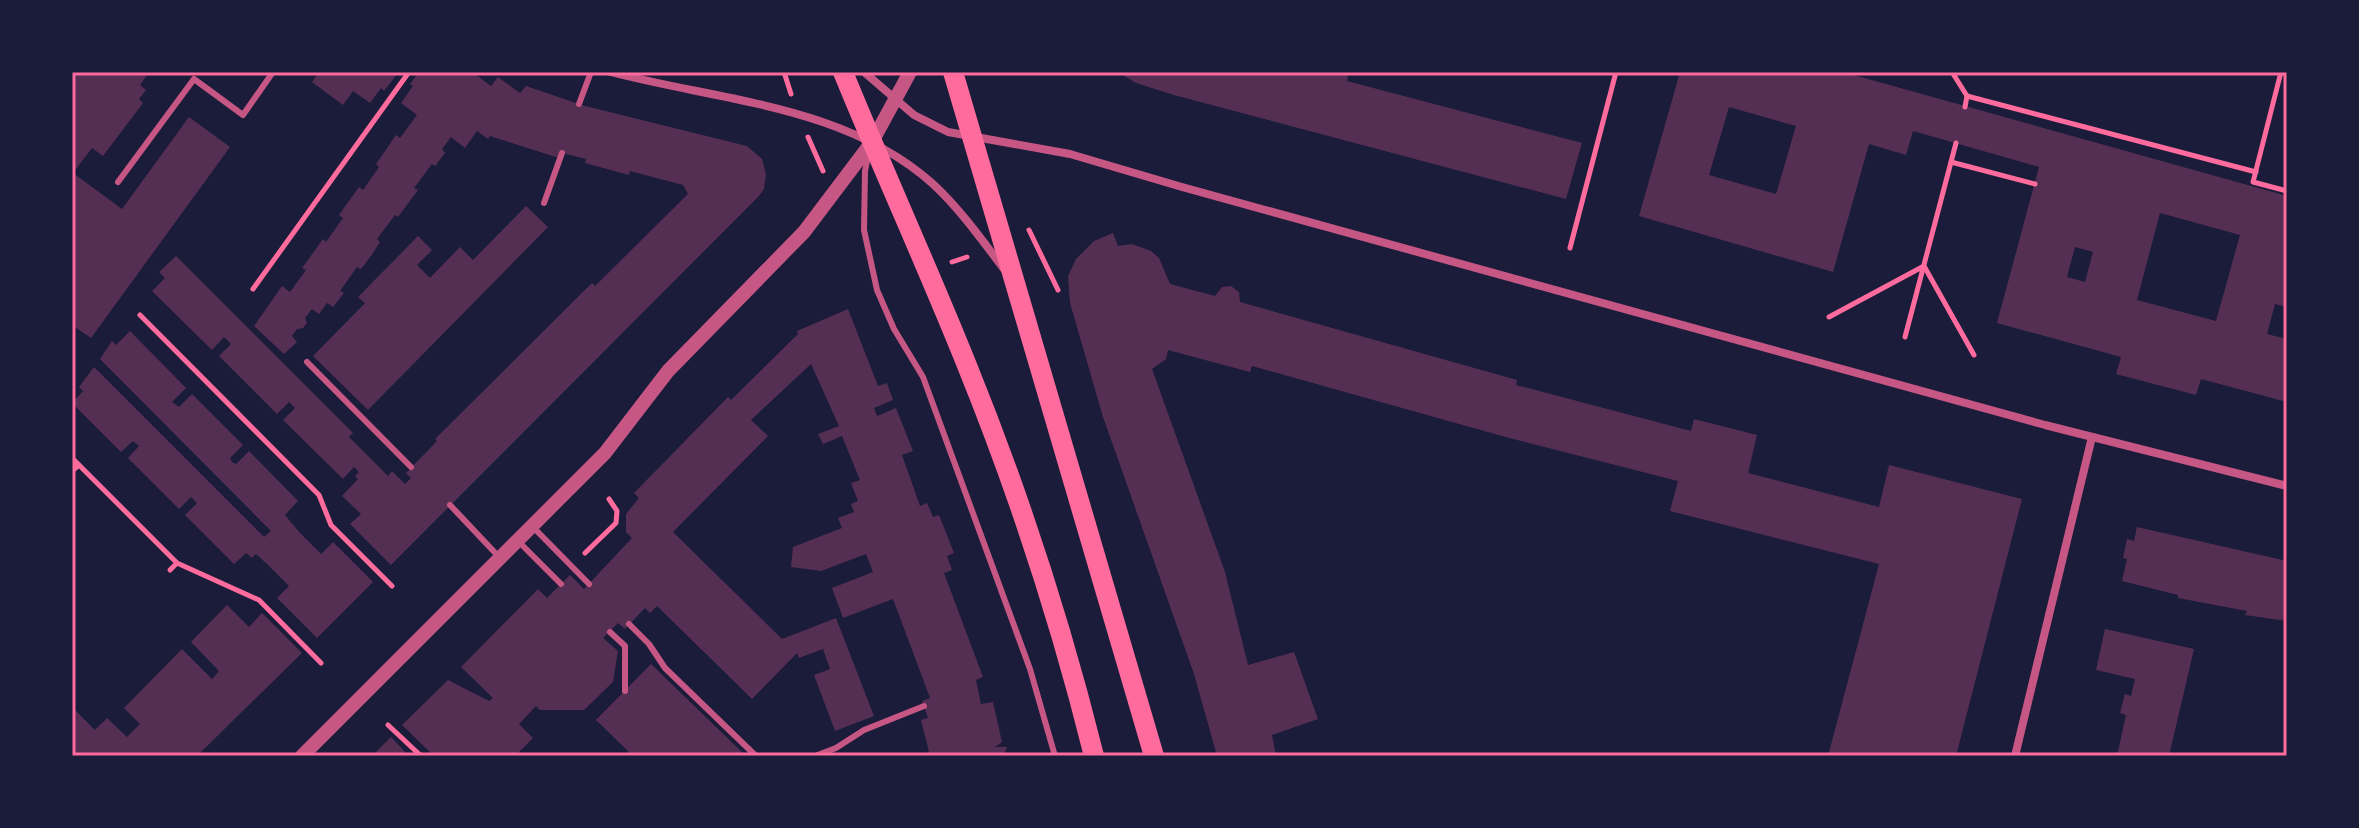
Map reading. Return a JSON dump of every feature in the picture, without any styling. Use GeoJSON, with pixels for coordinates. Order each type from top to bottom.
{"type":"FeatureCollection","features":[{"type":"Feature","properties":{"kind":"main road"},"geometry":{"type":"LineString","coordinates":[[843,72],[1003,458],[1047,590],[1094,756]]}},
{"type":"Feature","properties":{"kind":"main road"},"geometry":{"type":"LineString","coordinates":[[953,72],[1154,756]]}},
{"type":"Feature","properties":{"kind":"street"},"geometry":{"type":"LineString","coordinates":[[611,72],[765,105],[872,142],[935,186],[977,233],[1014,283]]}},
{"type":"Feature","properties":{"kind":"street"},"geometry":{"type":"LineString","coordinates":[[864,72],[896,102],[931,125],[973,137],[1070,154],[2092,437],[2287,486]]}},
{"type":"Feature","properties":{"kind":"street"},"geometry":{"type":"LineString","coordinates":[[302,756],[605,453],[668,371],[804,232],[872,142],[910,72]]}},
{"type":"Feature","properties":{"kind":"street"},"geometry":{"type":"LineString","coordinates":[[2015,756],[2092,437]]}},
{"type":"Feature","properties":{"kind":"lane"},"geometry":{"type":"LineString","coordinates":[[118,182],[194,79],[243,115],[273,72]]}},
{"type":"Feature","properties":{"kind":"lane"},"geometry":{"type":"LineString","coordinates":[[579,104],[591,72]]}},
{"type":"Feature","properties":{"kind":"lane"},"geometry":{"type":"LineString","coordinates":[[872,142],[865,171],[864,230],[877,290],[894,329],[923,377],[1030,669],[1055,756]]}},
{"type":"Feature","properties":{"kind":"lane"},"geometry":{"type":"LineString","coordinates":[[544,203],[562,153]]}},
{"type":"Feature","properties":{"kind":"lane"},"geometry":{"type":"LineString","coordinates":[[307,362],[411,467]]}},
{"type":"Feature","properties":{"kind":"lane"},"geometry":{"type":"LineString","coordinates":[[450,505],[500,558]]}},
{"type":"Feature","properties":{"kind":"lane"},"geometry":{"type":"LineString","coordinates":[[532,526],[589,584]]}},
{"type":"Feature","properties":{"kind":"lane"},"geometry":{"type":"LineString","coordinates":[[517,540],[561,584]]}},
{"type":"Feature","properties":{"kind":"lane"},"geometry":{"type":"LineString","coordinates":[[629,624],[649,644],[665,668],[756,756]]}},
{"type":"Feature","properties":{"kind":"lane"},"geometry":{"type":"LineString","coordinates":[[610,632],[625,646],[625,691]]}},
{"type":"Feature","properties":{"kind":"lane"},"geometry":{"type":"LineString","coordinates":[[815,756],[836,748],[864,730],[924,706]]}},
{"type":"Feature","properties":{"kind":"path"},"geometry":{"type":"LineString","coordinates":[[253,289],[409,72]]}},
{"type":"Feature","properties":{"kind":"path"},"geometry":{"type":"LineString","coordinates":[[1570,248],[1616,72]]}},
{"type":"Feature","properties":{"kind":"path"},"geometry":{"type":"LineString","coordinates":[[1952,72],[1967,96],[1965,107]]}},
{"type":"Feature","properties":{"kind":"path"},"geometry":{"type":"LineString","coordinates":[[2281,72],[2253,182],[2287,191]]}},
{"type":"Feature","properties":{"kind":"path"},"geometry":{"type":"LineString","coordinates":[[1967,96],[2256,172]]}},
{"type":"Feature","properties":{"kind":"path"},"geometry":{"type":"LineString","coordinates":[[1905,337],[1956,143]]}},
{"type":"Feature","properties":{"kind":"path"},"geometry":{"type":"LineString","coordinates":[[1951,162],[2035,184]]}},
{"type":"Feature","properties":{"kind":"path"},"geometry":{"type":"LineString","coordinates":[[1026,219],[1058,290]]}},
{"type":"Feature","properties":{"kind":"path"},"geometry":{"type":"LineString","coordinates":[[947,264],[967,257]]}},
{"type":"Feature","properties":{"kind":"path"},"geometry":{"type":"LineString","coordinates":[[1829,317],[1924,266]]}},
{"type":"Feature","properties":{"kind":"path"},"geometry":{"type":"LineString","coordinates":[[1924,266],[1974,355]]}},
{"type":"Feature","properties":{"kind":"path"},"geometry":{"type":"LineString","coordinates":[[140,315],[319,495],[331,525],[392,586]]}},
{"type":"Feature","properties":{"kind":"path"},"geometry":{"type":"LineString","coordinates":[[72,458],[177,563],[259,600],[321,663]]}},
{"type":"Feature","properties":{"kind":"path"},"geometry":{"type":"LineString","coordinates":[[72,471],[79,465]]}},
{"type":"Feature","properties":{"kind":"path"},"geometry":{"type":"LineString","coordinates":[[577,554],[588,553],[616,523],[617,511],[609,499]]}},
{"type":"Feature","properties":{"kind":"path"},"geometry":{"type":"LineString","coordinates":[[170,570],[177,563]]}},
{"type":"Feature","properties":{"kind":"path"},"geometry":{"type":"LineString","coordinates":[[388,725],[421,756]]}},
{"type":"Feature","properties":{"kind":"building"},"geometry":{"type":"Polygon","coordinates":[[[78,72],[149,72],[140,85],[146,90],[139,99],[143,103],[103,156],[92,148],[73,173],[122,209],[189,117],[230,147],[91,338],[72,325],[72,80],[78,72]]]}},
{"type":"Feature","properties":{"kind":"building"},"geometry":{"type":"Polygon","coordinates":[[[319,72],[397,74],[370,103],[353,91],[343,105],[312,82],[319,72]]]}},
{"type":"Feature","properties":{"kind":"building"},"geometry":{"type":"Polygon","coordinates":[[[419,72],[472,72],[491,86],[498,77],[520,93],[526,86],[585,106],[747,146],[762,159],[766,174],[764,189],[759,196],[391,565],[350,524],[361,514],[342,496],[358,479],[355,476],[359,472],[354,467],[343,479],[283,420],[295,408],[289,402],[277,414],[219,356],[231,344],[224,337],[212,350],[152,291],[165,278],[159,272],[176,256],[353,433],[349,437],[388,476],[392,471],[405,484],[411,478],[406,473],[437,441],[435,439],[592,283],[595,286],[688,194],[683,185],[630,171],[629,175],[562,153],[559,158],[490,136],[488,139],[477,131],[465,148],[451,137],[442,149],[445,153],[435,166],[432,164],[414,188],[418,190],[377,239],[380,242],[371,256],[361,269],[357,267],[340,291],[344,293],[333,307],[327,303],[319,314],[312,309],[305,318],[307,323],[292,336],[297,342],[284,354],[254,326],[282,286],[290,292],[306,270],[302,268],[343,218],[339,215],[359,187],[363,190],[379,167],[376,164],[396,135],[400,138],[417,115],[401,103],[419,72]]]}},
{"type":"Feature","properties":{"kind":"building"},"geometry":{"type":"Polygon","coordinates":[[[1118,72],[1349,72],[1347,81],[1582,143],[1566,199],[1174,95],[1136,83],[1118,72]]]}},
{"type":"Feature","properties":{"kind":"building"},"geometry":{"type":"Polygon","coordinates":[[[1680,72],[1843,72],[2287,196],[2287,307],[2275,304],[2267,334],[2287,339],[2287,402],[2201,379],[2196,395],[2116,374],[2121,357],[1997,323],[2039,167],[1913,131],[1906,155],[1869,144],[1833,272],[1639,216],[1680,72]],[[1729,107],[1709,175],[1776,194],[1796,126],[1729,107]],[[2160,213],[2137,300],[2216,321],[2240,235],[2160,213]],[[2075,247],[2067,277],[2085,282],[2093,252],[2075,247]]]}},
{"type":"Feature","properties":{"kind":"building"},"geometry":{"type":"Polygon","coordinates":[[[526,206],[548,227],[368,410],[313,356],[365,303],[358,297],[418,236],[432,250],[417,265],[430,278],[460,247],[473,260],[526,206]]]}},
{"type":"Feature","properties":{"kind":"building"},"geometry":{"type":"Polygon","coordinates":[[[1113,233],[1118,246],[1132,244],[1151,251],[1159,258],[1170,284],[1215,296],[1222,287],[1231,286],[1239,292],[1240,302],[1517,380],[1516,385],[1691,431],[1694,419],[1757,435],[1748,473],[1879,507],[1889,465],[2022,499],[1956,756],[1828,756],[1879,564],[1670,511],[1678,481],[1502,436],[1252,366],[1250,372],[1168,350],[1166,359],[1152,369],[1225,572],[1248,665],[1294,652],[1318,719],[1272,735],[1276,756],[1217,756],[1194,674],[1103,417],[1070,303],[1068,276],[1076,259],[1094,241],[1113,233]]]}},
{"type":"Feature","properties":{"kind":"building"},"geometry":{"type":"Polygon","coordinates":[[[848,309],[878,386],[887,383],[893,400],[874,408],[877,416],[896,408],[913,451],[902,455],[920,506],[927,503],[933,517],[939,515],[954,553],[947,556],[952,570],[944,573],[983,677],[976,680],[981,704],[993,702],[1002,742],[995,747],[1007,747],[1005,752],[1011,756],[930,756],[921,720],[928,718],[922,701],[930,698],[893,599],[843,618],[832,588],[873,572],[866,554],[821,571],[791,567],[793,547],[842,528],[838,518],[854,512],[851,504],[858,501],[851,483],[860,480],[842,436],[823,444],[818,434],[839,426],[811,364],[751,420],[768,436],[673,532],[782,639],[836,618],[874,716],[835,731],[814,675],[830,669],[823,649],[799,658],[797,653],[752,699],[657,606],[650,613],[645,608],[625,629],[618,623],[603,638],[618,651],[613,682],[584,710],[540,710],[536,706],[519,724],[533,738],[515,756],[434,756],[402,725],[448,680],[489,701],[493,698],[461,667],[538,589],[547,598],[570,575],[584,589],[632,538],[626,532],[626,514],[639,498],[634,493],[728,397],[731,400],[798,334],[797,331],[848,309]]]}},
{"type":"Feature","properties":{"kind":"building"},"geometry":{"type":"Polygon","coordinates":[[[130,331],[186,388],[172,402],[179,407],[192,394],[243,445],[230,458],[232,462],[236,464],[249,451],[298,501],[285,515],[299,532],[321,554],[333,542],[373,582],[317,638],[277,598],[289,586],[267,564],[256,554],[252,558],[246,553],[234,564],[185,515],[197,503],[191,497],[179,509],[128,458],[139,446],[133,441],[121,452],[72,403],[83,391],[79,387],[94,367],[264,537],[271,531],[100,359],[112,341],[116,345],[130,331]]]}},
{"type":"Feature","properties":{"kind":"building"},"geometry":{"type":"Polygon","coordinates":[[[2137,527],[2287,561],[2287,621],[2245,615],[2247,611],[2178,598],[2178,595],[2122,581],[2127,539],[2134,541],[2137,527]]]}},
{"type":"Feature","properties":{"kind":"building"},"geometry":{"type":"Polygon","coordinates":[[[227,605],[249,627],[262,613],[302,653],[197,756],[72,756],[72,707],[95,730],[107,718],[127,737],[140,724],[124,708],[182,649],[212,679],[219,671],[191,642],[227,605]]]}},
{"type":"Feature","properties":{"kind":"building"},"geometry":{"type":"Polygon","coordinates":[[[2105,629],[2194,649],[2169,756],[2117,756],[2126,715],[2120,713],[2125,694],[2131,696],[2135,679],[2096,670],[2105,629]]]}},
{"type":"Feature","properties":{"kind":"building"},"geometry":{"type":"Polygon","coordinates":[[[651,664],[746,756],[633,756],[596,720],[651,664]]]}},
{"type":"Feature","properties":{"kind":"building"},"geometry":{"type":"Polygon","coordinates":[[[391,737],[409,756],[372,756],[391,737]]]}}]}
